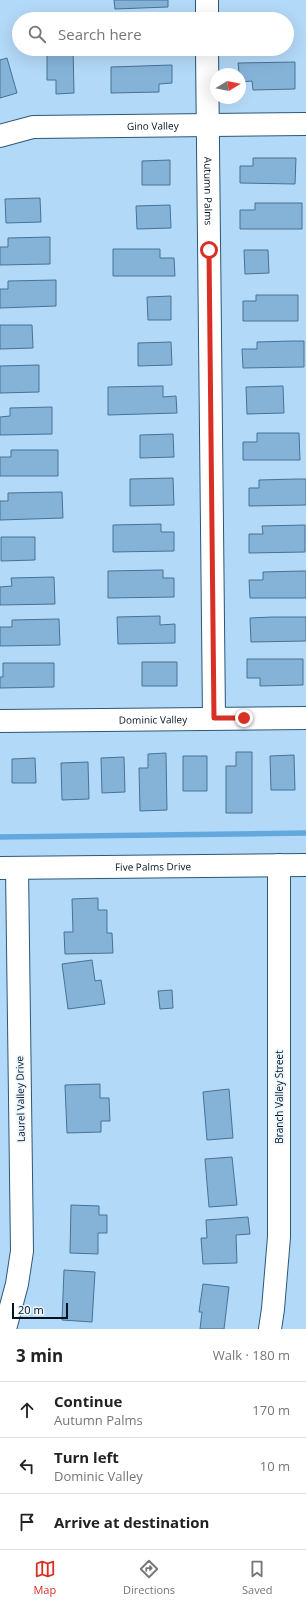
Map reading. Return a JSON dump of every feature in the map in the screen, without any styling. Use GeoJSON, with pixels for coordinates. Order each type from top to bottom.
{"type":"FeatureCollection","features":[{"type":"Feature","properties":{"kind":"street"},"geometry":{"type":"LineString","coordinates":[[206,0],[207,12]]}},
{"type":"Feature","properties":{"kind":"street","name":"Autumn Palms"},"geometry":{"type":"LineString","coordinates":[[207,56],[214,718]]}},
{"type":"Feature","properties":{"kind":"street","name":"Gino Valley"},"geometry":{"type":"LineString","coordinates":[[0,136],[33,127],[306,124]]}},
{"type":"Feature","properties":{"kind":"street","name":"Dominic Valley"},"geometry":{"type":"LineString","coordinates":[[0,721],[306,718]]}},
{"type":"Feature","properties":{"kind":"street","name":"Branch Valley Street"},"geometry":{"type":"LineString","coordinates":[[270,1329],[279,1237],[279,865]]}},
{"type":"Feature","properties":{"kind":"street","name":"Five Palms Drive"},"geometry":{"type":"LineString","coordinates":[[8,868],[306,865]]}},
{"type":"Feature","properties":{"kind":"street","name":"Laurel Valley Drive"},"geometry":{"type":"LineString","coordinates":[[5,1329],[17,1284],[22,1251],[8,868]]}},
{"type":"Feature","properties":{"kind":"building"},"geometry":{"type":"Polygon","coordinates":[[[114,0],[168,0],[168,7],[115,9],[114,0]]]}},
{"type":"Feature","properties":{"kind":"building"},"geometry":{"type":"Polygon","coordinates":[[[47,56],[73,56],[74,93],[56,94],[56,80],[47,80],[47,56]]]}},
{"type":"Feature","properties":{"kind":"building"},"geometry":{"type":"Polygon","coordinates":[[[7,58],[17,93],[0,98],[0,60],[7,58]]]}},
{"type":"Feature","properties":{"kind":"building"},"geometry":{"type":"Polygon","coordinates":[[[295,62],[295,89],[253,90],[252,81],[246,82],[246,68],[239,68],[238,63],[295,62]]]}},
{"type":"Feature","properties":{"kind":"building"},"geometry":{"type":"Polygon","coordinates":[[[172,65],[172,83],[159,84],[159,92],[111,93],[111,67],[172,65]]]}},
{"type":"Feature","properties":{"kind":"building"},"geometry":{"type":"Polygon","coordinates":[[[253,158],[296,158],[295,184],[240,183],[240,166],[253,166],[253,158]]]}},
{"type":"Feature","properties":{"kind":"building"},"geometry":{"type":"Polygon","coordinates":[[[170,160],[170,185],[142,185],[142,161],[170,160]]]}},
{"type":"Feature","properties":{"kind":"building"},"geometry":{"type":"Polygon","coordinates":[[[40,198],[41,222],[6,223],[5,199],[40,198]]]}},
{"type":"Feature","properties":{"kind":"building"},"geometry":{"type":"Polygon","coordinates":[[[255,203],[302,203],[302,229],[240,229],[240,210],[255,210],[255,203]]]}},
{"type":"Feature","properties":{"kind":"building"},"geometry":{"type":"Polygon","coordinates":[[[170,205],[171,228],[137,229],[136,206],[170,205]]]}},
{"type":"Feature","properties":{"kind":"building"},"geometry":{"type":"Polygon","coordinates":[[[50,237],[50,264],[0,265],[0,247],[8,247],[8,238],[50,237]]]}},
{"type":"Feature","properties":{"kind":"building"},"geometry":{"type":"Polygon","coordinates":[[[113,249],[160,249],[160,258],[174,258],[175,276],[113,276],[113,249]]]}},
{"type":"Feature","properties":{"kind":"building"},"geometry":{"type":"Polygon","coordinates":[[[244,250],[268,250],[269,273],[245,274],[244,250]]]}},
{"type":"Feature","properties":{"kind":"building"},"geometry":{"type":"Polygon","coordinates":[[[56,280],[56,306],[0,308],[0,289],[8,289],[8,281],[56,280]]]}},
{"type":"Feature","properties":{"kind":"building"},"geometry":{"type":"Polygon","coordinates":[[[256,295],[298,295],[298,321],[243,321],[243,301],[256,301],[256,295]]]}},
{"type":"Feature","properties":{"kind":"building"},"geometry":{"type":"Polygon","coordinates":[[[171,296],[171,320],[148,320],[147,297],[171,296]]]}},
{"type":"Feature","properties":{"kind":"building"},"geometry":{"type":"Polygon","coordinates":[[[0,325],[32,325],[33,348],[0,349],[0,325]]]}},
{"type":"Feature","properties":{"kind":"building"},"geometry":{"type":"Polygon","coordinates":[[[304,341],[304,367],[243,368],[242,349],[257,349],[257,342],[304,341]]]}},
{"type":"Feature","properties":{"kind":"building"},"geometry":{"type":"Polygon","coordinates":[[[171,342],[172,365],[138,366],[138,343],[171,342]]]}},
{"type":"Feature","properties":{"kind":"building"},"geometry":{"type":"Polygon","coordinates":[[[39,365],[39,392],[0,393],[0,366],[39,365]]]}},
{"type":"Feature","properties":{"kind":"building"},"geometry":{"type":"Polygon","coordinates":[[[163,386],[163,397],[176,396],[177,413],[108,415],[108,387],[163,386]]]}},
{"type":"Feature","properties":{"kind":"building"},"geometry":{"type":"Polygon","coordinates":[[[283,386],[284,413],[247,414],[246,387],[283,386]]]}},
{"type":"Feature","properties":{"kind":"building"},"geometry":{"type":"Polygon","coordinates":[[[52,407],[52,434],[0,435],[0,417],[10,416],[10,408],[52,407]]]}},
{"type":"Feature","properties":{"kind":"building"},"geometry":{"type":"Polygon","coordinates":[[[257,433],[299,433],[300,460],[243,460],[243,442],[257,442],[257,433]]]}},
{"type":"Feature","properties":{"kind":"building"},"geometry":{"type":"Polygon","coordinates":[[[173,434],[174,457],[140,458],[140,435],[173,434]]]}},
{"type":"Feature","properties":{"kind":"building"},"geometry":{"type":"Polygon","coordinates":[[[11,450],[58,450],[58,476],[0,476],[0,457],[11,457],[11,450]]]}},
{"type":"Feature","properties":{"kind":"building"},"geometry":{"type":"Polygon","coordinates":[[[173,478],[174,505],[130,506],[130,479],[173,478]]]}},
{"type":"Feature","properties":{"kind":"building"},"geometry":{"type":"Polygon","coordinates":[[[306,479],[306,505],[249,506],[249,488],[259,488],[259,480],[306,479]]]}},
{"type":"Feature","properties":{"kind":"building"},"geometry":{"type":"Polygon","coordinates":[[[62,492],[63,518],[0,520],[0,501],[8,501],[8,493],[62,492]]]}},
{"type":"Feature","properties":{"kind":"building"},"geometry":{"type":"Polygon","coordinates":[[[161,524],[161,532],[174,532],[174,551],[113,552],[113,525],[161,524]]]}},
{"type":"Feature","properties":{"kind":"building"},"geometry":{"type":"Polygon","coordinates":[[[305,525],[305,552],[249,553],[249,534],[263,534],[262,526],[305,525]]]}},
{"type":"Feature","properties":{"kind":"building"},"geometry":{"type":"Polygon","coordinates":[[[1,537],[35,537],[35,560],[1,561],[1,537]]]}},
{"type":"Feature","properties":{"kind":"building"},"geometry":{"type":"Polygon","coordinates":[[[163,570],[163,578],[174,578],[174,597],[108,598],[108,571],[163,570]]]}},
{"type":"Feature","properties":{"kind":"building"},"geometry":{"type":"Polygon","coordinates":[[[306,571],[306,598],[250,598],[249,580],[263,580],[263,572],[306,571]]]}},
{"type":"Feature","properties":{"kind":"building"},"geometry":{"type":"Polygon","coordinates":[[[54,577],[55,604],[0,605],[0,587],[12,586],[11,578],[54,577]]]}},
{"type":"Feature","properties":{"kind":"building"},"geometry":{"type":"Polygon","coordinates":[[[160,616],[160,625],[175,624],[175,643],[118,644],[117,617],[160,616]]]}},
{"type":"Feature","properties":{"kind":"building"},"geometry":{"type":"Polygon","coordinates":[[[306,617],[306,641],[251,642],[250,618],[306,617]]]}},
{"type":"Feature","properties":{"kind":"building"},"geometry":{"type":"Polygon","coordinates":[[[59,619],[60,645],[0,646],[0,627],[12,627],[12,620],[59,619]]]}},
{"type":"Feature","properties":{"kind":"building"},"geometry":{"type":"Polygon","coordinates":[[[247,659],[303,659],[303,685],[260,686],[260,678],[247,678],[247,659]]]}},
{"type":"Feature","properties":{"kind":"building"},"geometry":{"type":"Polygon","coordinates":[[[142,662],[177,662],[177,686],[142,686],[142,662]]]}},
{"type":"Feature","properties":{"kind":"building"},"geometry":{"type":"Polygon","coordinates":[[[3,663],[54,663],[54,687],[0,688],[0,677],[3,677],[3,663]]]}},
{"type":"Feature","properties":{"kind":"building"},"geometry":{"type":"Polygon","coordinates":[[[236,752],[252,752],[252,813],[226,813],[226,766],[236,766],[236,752]]]}},
{"type":"Feature","properties":{"kind":"building"},"geometry":{"type":"Polygon","coordinates":[[[166,753],[167,810],[140,811],[139,768],[148,768],[148,754],[166,753]]]}},
{"type":"Feature","properties":{"kind":"building"},"geometry":{"type":"Polygon","coordinates":[[[294,755],[295,790],[271,790],[270,756],[294,755]]]}},
{"type":"Feature","properties":{"kind":"building"},"geometry":{"type":"Polygon","coordinates":[[[183,756],[207,756],[207,791],[183,791],[183,756]]]}},
{"type":"Feature","properties":{"kind":"building"},"geometry":{"type":"Polygon","coordinates":[[[124,757],[125,792],[102,793],[101,758],[124,757]]]}},
{"type":"Feature","properties":{"kind":"building"},"geometry":{"type":"Polygon","coordinates":[[[35,758],[36,783],[12,783],[12,759],[35,758]]]}},
{"type":"Feature","properties":{"kind":"building"},"geometry":{"type":"Polygon","coordinates":[[[88,762],[89,799],[62,800],[61,763],[88,762]]]}},
{"type":"Feature","properties":{"kind":"building"},"geometry":{"type":"Polygon","coordinates":[[[98,898],[98,910],[107,910],[107,933],[112,933],[113,953],[65,954],[64,932],[73,932],[72,899],[98,898]]]}},
{"type":"Feature","properties":{"kind":"building"},"geometry":{"type":"Polygon","coordinates":[[[92,960],[95,981],[101,980],[105,1004],[68,1009],[62,964],[92,960]]]}},
{"type":"Feature","properties":{"kind":"building"},"geometry":{"type":"Polygon","coordinates":[[[172,990],[173,1008],[160,1009],[158,991],[172,990]]]}},
{"type":"Feature","properties":{"kind":"building"},"geometry":{"type":"Polygon","coordinates":[[[100,1084],[100,1098],[109,1098],[110,1121],[101,1121],[101,1132],[67,1133],[65,1085],[100,1084]]]}},
{"type":"Feature","properties":{"kind":"building"},"geometry":{"type":"Polygon","coordinates":[[[229,1089],[233,1138],[207,1140],[203,1092],[229,1089]]]}},
{"type":"Feature","properties":{"kind":"building"},"geometry":{"type":"Polygon","coordinates":[[[232,1157],[237,1205],[209,1207],[205,1159],[232,1157]]]}},
{"type":"Feature","properties":{"kind":"building"},"geometry":{"type":"Polygon","coordinates":[[[71,1205],[99,1206],[99,1215],[107,1215],[107,1233],[98,1233],[98,1254],[70,1253],[71,1205]]]}},
{"type":"Feature","properties":{"kind":"building"},"geometry":{"type":"Polygon","coordinates":[[[248,1217],[250,1234],[236,1235],[237,1263],[203,1264],[201,1238],[207,1238],[206,1220],[248,1217]]]}},
{"type":"Feature","properties":{"kind":"building"},"geometry":{"type":"Polygon","coordinates":[[[64,1270],[95,1272],[92,1322],[62,1320],[64,1270]]]}},
{"type":"Feature","properties":{"kind":"building"},"geometry":{"type":"Polygon","coordinates":[[[203,1284],[229,1287],[224,1329],[200,1329],[202,1312],[199,1312],[203,1284]]]}},
{"type":"Feature","properties":{"kind":"waterway"},"geometry":{"type":"LineString","coordinates":[[0,837],[306,833]]}},
{"type":"Feature","properties":{"kind":"route"},"geometry":{"type":"LineString","coordinates":[[209,250],[214,718],[244,718]]}}]}
